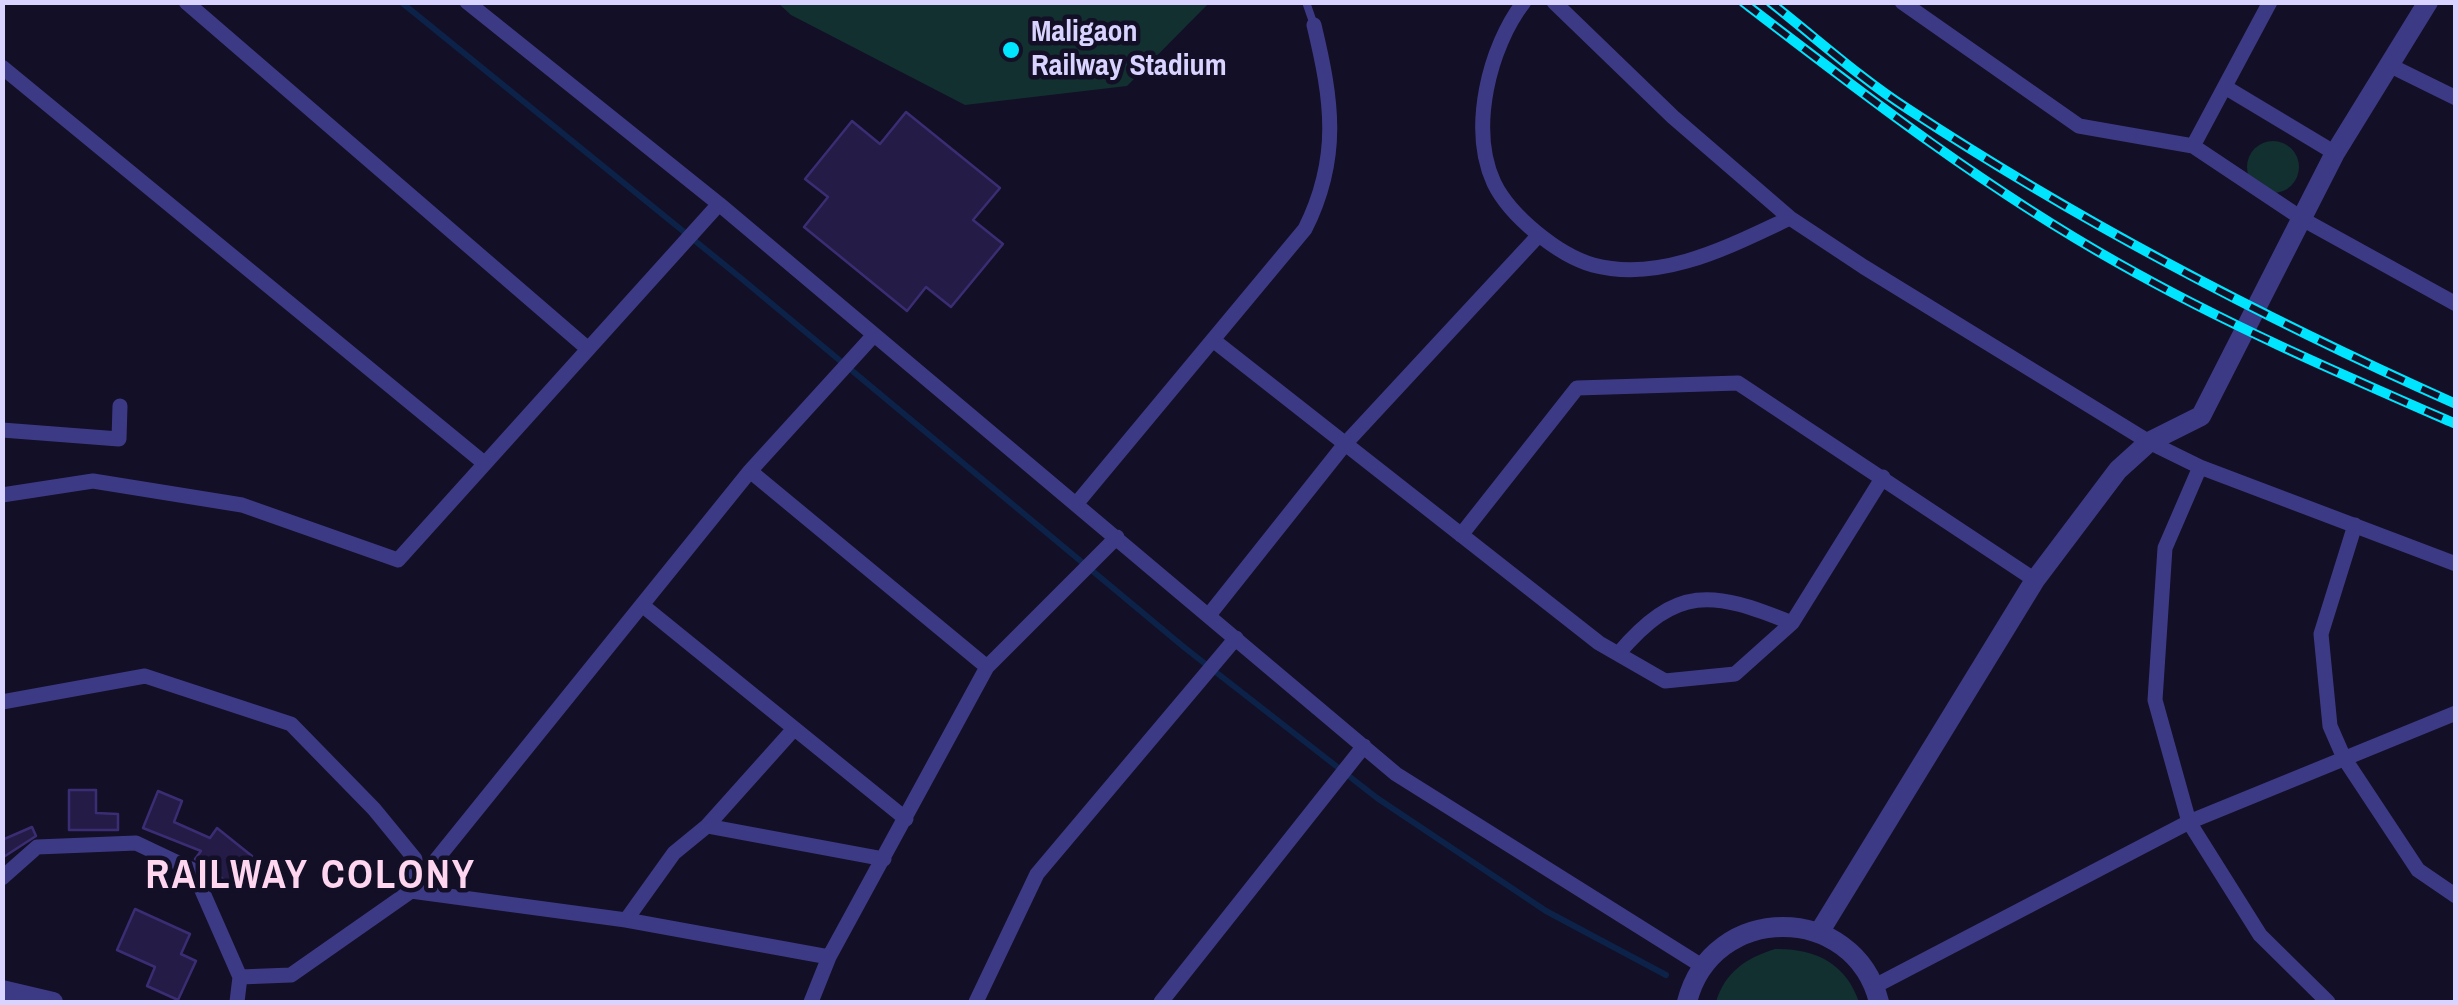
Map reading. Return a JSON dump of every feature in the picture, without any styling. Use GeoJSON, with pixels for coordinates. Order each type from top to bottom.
{"type":"FeatureCollection","features":[{"type":"Feature","properties":{"kind":"street"},"geometry":{"type":"LineString","coordinates":[[186,2],[587,348]]}},
{"type":"Feature","properties":{"kind":"street"},"geometry":{"type":"LineString","coordinates":[[467,2],[719,204],[1396,774],[1702,966]]}},
{"type":"Feature","properties":{"kind":"street"},"geometry":{"type":"LineString","coordinates":[[1524,2],[1508,23],[1481,121],[1494,183],[1538,236],[1593,264],[1659,268],[1720,250],[1790,218]]}},
{"type":"Feature","properties":{"kind":"street"},"geometry":{"type":"LineString","coordinates":[[1554,2],[1673,117],[1790,218],[2149,442],[2200,467],[2456,564]]}},
{"type":"Feature","properties":{"kind":"street"},"geometry":{"type":"LineString","coordinates":[[1902,2],[2079,126],[2194,146],[2304,220],[2456,304]]}},
{"type":"Feature","properties":{"kind":"street"},"geometry":{"type":"LineString","coordinates":[[1820,931],[2035,580],[2118,470],[2149,442],[2201,416],[2336,153],[2428,2]]}},
{"type":"Feature","properties":{"kind":"street"},"geometry":{"type":"LineString","coordinates":[[2194,146],[2269,3]]}},
{"type":"Feature","properties":{"kind":"street"},"geometry":{"type":"LineString","coordinates":[[1077,504],[1305,228],[1324,191],[1330,150],[1330,90],[1314,24]]}},
{"type":"Feature","properties":{"kind":"street"},"geometry":{"type":"LineString","coordinates":[[2390,65],[2456,98]]}},
{"type":"Feature","properties":{"kind":"street"},"geometry":{"type":"LineString","coordinates":[[2,67],[484,464]]}},
{"type":"Feature","properties":{"kind":"street"},"geometry":{"type":"LineString","coordinates":[[2225,87],[2336,153]]}},
{"type":"Feature","properties":{"kind":"street"},"geometry":{"type":"LineString","coordinates":[[2,495],[93,481],[242,504],[398,560],[719,204]]}},
{"type":"Feature","properties":{"kind":"street"},"geometry":{"type":"LineString","coordinates":[[1209,615],[1345,444],[1538,236]]}},
{"type":"Feature","properties":{"kind":"street"},"geometry":{"type":"LineString","coordinates":[[240,978],[290,975],[411,892],[750,470],[873,336]]}},
{"type":"Feature","properties":{"kind":"street"},"geometry":{"type":"LineString","coordinates":[[1213,340],[1618,654],[1665,681],[1734,674],[1792,622],[1883,477]]}},
{"type":"Feature","properties":{"kind":"street"},"geometry":{"type":"LineString","coordinates":[[1461,535],[1578,388],[1738,383],[2035,580]]}},
{"type":"Feature","properties":{"kind":"street"},"geometry":{"type":"LineString","coordinates":[[2,430],[119,439],[120,406]]}},
{"type":"Feature","properties":{"kind":"street"},"geometry":{"type":"LineString","coordinates":[[2200,467],[2165,548],[2154,700],[2189,822],[2260,935],[2328,1002]]}},
{"type":"Feature","properties":{"kind":"street"},"geometry":{"type":"LineString","coordinates":[[750,470],[986,668]]}},
{"type":"Feature","properties":{"kind":"street"},"geometry":{"type":"LineString","coordinates":[[2355,525],[2321,634],[2330,726],[2344,758],[2418,870],[2456,896]]}},
{"type":"Feature","properties":{"kind":"street"},"geometry":{"type":"LineString","coordinates":[[811,1002],[829,957],[986,668],[1117,537]]}},
{"type":"Feature","properties":{"kind":"street"},"geometry":{"type":"LineString","coordinates":[[1618,654],[1648,619],[1682,601],[1740,604],[1792,622]]}},
{"type":"Feature","properties":{"kind":"street"},"geometry":{"type":"LineString","coordinates":[[642,605],[906,819]]}},
{"type":"Feature","properties":{"kind":"street"},"geometry":{"type":"LineString","coordinates":[[976,1002],[1037,874],[1236,638]]}},
{"type":"Feature","properties":{"kind":"street"},"geometry":{"type":"LineString","coordinates":[[2,702],[145,676],[290,724],[415,859],[411,892]]}},
{"type":"Feature","properties":{"kind":"street"},"geometry":{"type":"LineString","coordinates":[[1687,1002],[1702,966],[1726,942],[1755,928],[1788,924],[1820,931],[1843,944],[1877,994],[2189,822],[2456,713]]}},
{"type":"Feature","properties":{"kind":"street"},"geometry":{"type":"LineString","coordinates":[[626,920],[674,853],[707,826],[793,730]]}},
{"type":"Feature","properties":{"kind":"street"},"geometry":{"type":"LineString","coordinates":[[1161,1002],[1364,746]]}},
{"type":"Feature","properties":{"kind":"street"},"geometry":{"type":"LineString","coordinates":[[707,826],[884,859]]}},
{"type":"Feature","properties":{"kind":"street"},"geometry":{"type":"LineString","coordinates":[[2,878],[37,847],[136,843],[193,870],[240,978],[237,1002]]}},
{"type":"Feature","properties":{"kind":"street"},"geometry":{"type":"LineString","coordinates":[[411,892],[626,920],[829,957]]}},
{"type":"Feature","properties":{"kind":"street"},"geometry":{"type":"LineString","coordinates":[[2,990],[53,1002]]}},
{"type":"Feature","properties":{"kind":"lane"},"geometry":{"type":"LineString","coordinates":[[1306,2],[1314,24]]}},
{"type":"Feature","properties":{"kind":"green space","name":"Maligaon Railway Stadium"},"geometry":{"type":"Polygon","coordinates":[[[778,3],[1209,3],[1127,86],[965,105],[791,15],[778,3]]]}},
{"type":"Feature","properties":{"kind":"green space"},"geometry":{"type":"Polygon","coordinates":[[[2273,141],[2292,148],[2299,167],[2292,186],[2273,193],[2254,186],[2247,167],[2254,148],[2273,141]]]}},
{"type":"Feature","properties":{"kind":"green space"},"geometry":{"type":"Polygon","coordinates":[[[1775,949],[1803,951],[1827,960],[1846,977],[1859,1002],[1716,1002],[1725,982],[1738,968],[1775,949]]]}},
{"type":"Feature","properties":{"kind":"building"},"geometry":{"type":"Polygon","coordinates":[[[906,112],[1000,188],[973,220],[1003,244],[951,307],[926,287],[907,311],[804,227],[828,197],[805,179],[852,121],[880,144],[906,112]]]}},
{"type":"Feature","properties":{"kind":"building"},"geometry":{"type":"Polygon","coordinates":[[[69,790],[96,790],[96,813],[118,814],[118,830],[69,830],[69,790]]]}},
{"type":"Feature","properties":{"kind":"building"},"geometry":{"type":"Polygon","coordinates":[[[158,791],[182,801],[174,822],[210,838],[217,828],[252,856],[231,885],[195,859],[201,851],[143,828],[158,791]]]}},
{"type":"Feature","properties":{"kind":"building"},"geometry":{"type":"Polygon","coordinates":[[[32,827],[36,836],[2,858],[2,840],[32,827]]]}},
{"type":"Feature","properties":{"kind":"building"},"geometry":{"type":"Polygon","coordinates":[[[135,909],[190,934],[181,954],[196,961],[178,1000],[147,986],[155,967],[117,950],[135,909]]]}},
{"type":"Feature","properties":{"kind":"waterway"},"geometry":{"type":"LineString","coordinates":[[401,2],[742,279],[1185,648],[1377,798],[1546,911],[1666,975]]}},
{"type":"Feature","properties":{"kind":"railway"},"geometry":{"type":"LineString","coordinates":[[1743,2],[1926,139],[2069,234],[2243,328],[2456,424]]}},
{"type":"Feature","properties":{"kind":"railway"},"geometry":{"type":"LineString","coordinates":[[1770,2],[1890,97],[2041,192],[2245,304],[2456,404]]}},
{"type":"Feature","properties":{"kind":"place","name":"Maligaon Railway Stadium"},"geometry":{"type":"Point","coordinates":[1011,50]}},
{"type":"Feature","properties":{"kind":"district","name":"RAILWAY COLONY"},"geometry":{"type":"Point","coordinates":[311,877]}}]}
